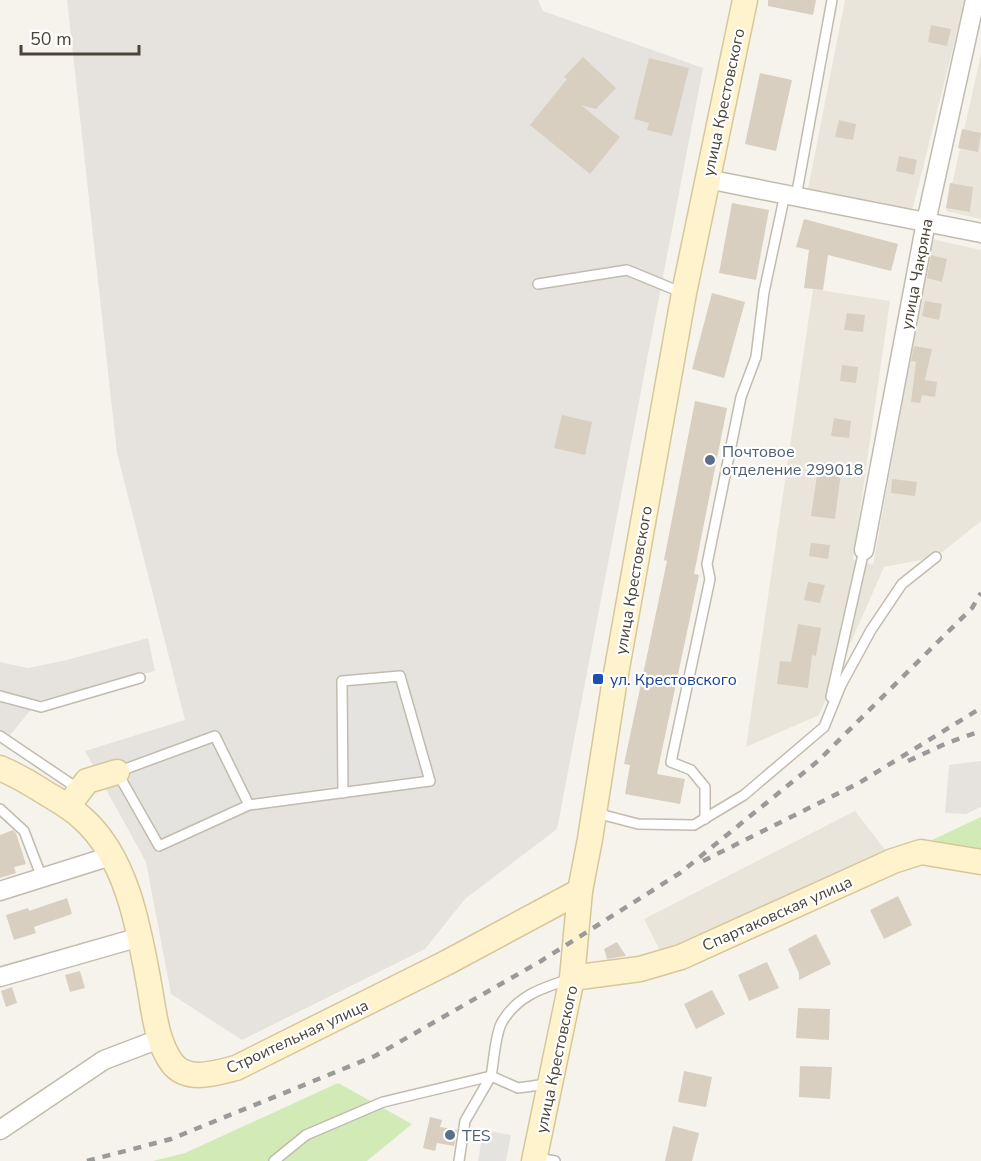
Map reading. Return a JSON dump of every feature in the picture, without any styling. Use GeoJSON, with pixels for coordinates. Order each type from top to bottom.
{"type":"FeatureCollection","features":[{"type":"Feature","properties":{"kind":"main road","name":"улица Крестовского"},"geometry":{"type":"LineString","coordinates":[[541,1160],[552,1084],[572,978],[580,891],[614,685],[684,293],[745,0]]}},
{"type":"Feature","properties":{"kind":"main road","name":"Строительная улица"},"geometry":{"type":"LineString","coordinates":[[0,768],[74,798],[111,856],[133,905],[159,1039],[173,1065],[186,1073],[205,1076],[236,1068],[446,963],[580,891]]}},
{"type":"Feature","properties":{"kind":"main road"},"geometry":{"type":"LineString","coordinates":[[74,798],[87,781],[117,772]]}},
{"type":"Feature","properties":{"kind":"main road","name":"Спартаковская улица"},"geometry":{"type":"LineString","coordinates":[[572,978],[640,969],[681,957],[893,861],[921,852],[981,862]]}},
{"type":"Feature","properties":{"kind":"street","name":"улица Чакряна"},"geometry":{"type":"LineString","coordinates":[[864,550],[926,222],[975,0]]}},
{"type":"Feature","properties":{"kind":"street"},"geometry":{"type":"LineString","coordinates":[[707,179],[981,233]]}},
{"type":"Feature","properties":{"kind":"street"},"geometry":{"type":"LineString","coordinates":[[0,891],[111,856]]}},
{"type":"Feature","properties":{"kind":"street"},"geometry":{"type":"LineString","coordinates":[[0,977],[141,937]]}},
{"type":"Feature","properties":{"kind":"street"},"geometry":{"type":"LineString","coordinates":[[0,1130],[104,1060],[159,1039]]}},
{"type":"Feature","properties":{"kind":"lane"},"geometry":{"type":"LineString","coordinates":[[705,819],[705,787],[691,770],[672,762],[710,579],[707,564],[741,397],[756,357],[764,292],[791,195],[832,0]]}},
{"type":"Feature","properties":{"kind":"lane"},"geometry":{"type":"LineString","coordinates":[[538,284],[627,270],[684,293]]}},
{"type":"Feature","properties":{"kind":"lane"},"geometry":{"type":"LineString","coordinates":[[824,727],[864,550]]}},
{"type":"Feature","properties":{"kind":"lane"},"geometry":{"type":"LineString","coordinates":[[594,812],[638,824],[694,825],[744,795],[824,727],[841,685],[870,630],[902,584],[936,557]]}},
{"type":"Feature","properties":{"kind":"lane"},"geometry":{"type":"LineString","coordinates":[[249,804],[215,736],[117,772],[159,846],[249,804],[343,793],[430,781],[400,676],[342,681],[343,793]]}},
{"type":"Feature","properties":{"kind":"lane"},"geometry":{"type":"LineString","coordinates":[[0,696],[41,707],[140,678]]}},
{"type":"Feature","properties":{"kind":"lane"},"geometry":{"type":"LineString","coordinates":[[0,736],[74,798]]}},
{"type":"Feature","properties":{"kind":"lane"},"geometry":{"type":"LineString","coordinates":[[0,809],[24,831],[42,878]]}},
{"type":"Feature","properties":{"kind":"lane"},"geometry":{"type":"LineString","coordinates":[[459,1161],[465,1120],[491,1076],[501,1025],[526,996],[572,978]]}},
{"type":"Feature","properties":{"kind":"lane"},"geometry":{"type":"LineString","coordinates":[[274,1161],[306,1135],[383,1102],[491,1076],[518,1088],[552,1084]]}},
{"type":"Feature","properties":{"kind":"shaded area"},"geometry":{"type":"Polygon","coordinates":[[[67,0],[538,0],[543,11],[703,68],[557,829],[465,899],[425,949],[242,1040],[171,994],[146,862],[85,751],[185,720],[117,453],[67,0]]]}},
{"type":"Feature","properties":{"kind":"shaded area"},"geometry":{"type":"Polygon","coordinates":[[[845,0],[965,0],[912,211],[808,189],[845,0]]]}},
{"type":"Feature","properties":{"kind":"shaded area"},"geometry":{"type":"Polygon","coordinates":[[[981,54],[981,219],[946,211],[981,54]]]}},
{"type":"Feature","properties":{"kind":"shaded area"},"geometry":{"type":"Polygon","coordinates":[[[932,239],[981,250],[981,521],[936,557],[884,567],[819,715],[746,747],[813,289],[890,301],[853,559],[873,565],[932,239]]]}},
{"type":"Feature","properties":{"kind":"shaded area"},"geometry":{"type":"Polygon","coordinates":[[[148,638],[155,671],[38,701],[10,735],[0,732],[0,662],[28,668],[148,638]]]}},
{"type":"Feature","properties":{"kind":"shaded area"},"geometry":{"type":"Polygon","coordinates":[[[406,658],[445,785],[259,810],[158,857],[104,761],[223,717],[258,793],[323,783],[327,669],[406,658]]]}},
{"type":"Feature","properties":{"kind":"shaded area"},"geometry":{"type":"Polygon","coordinates":[[[981,761],[981,807],[966,814],[945,813],[949,765],[981,761]]]}},
{"type":"Feature","properties":{"kind":"shaded area"},"geometry":{"type":"Polygon","coordinates":[[[855,811],[887,852],[661,953],[644,919],[855,811]]]}},
{"type":"Feature","properties":{"kind":"shaded area"},"geometry":{"type":"Polygon","coordinates":[[[483,1130],[511,1135],[506,1161],[478,1161],[483,1130]]]}},
{"type":"Feature","properties":{"kind":"green space"},"geometry":{"type":"Polygon","coordinates":[[[981,817],[981,851],[932,840],[981,817]]]}},
{"type":"Feature","properties":{"kind":"green space"},"geometry":{"type":"Polygon","coordinates":[[[338,1083],[412,1124],[367,1161],[153,1161],[185,1153],[338,1083]]]}},
{"type":"Feature","properties":{"kind":"building"},"geometry":{"type":"Polygon","coordinates":[[[768,0],[816,0],[813,15],[768,6],[768,0]]]}},
{"type":"Feature","properties":{"kind":"building"},"geometry":{"type":"Polygon","coordinates":[[[931,25],[951,29],[947,46],[928,42],[931,25]]]}},
{"type":"Feature","properties":{"kind":"building"},"geometry":{"type":"Polygon","coordinates":[[[583,57],[616,88],[596,109],[581,105],[620,137],[590,174],[530,125],[567,79],[564,77],[583,57]]]}},
{"type":"Feature","properties":{"kind":"building"},"geometry":{"type":"Polygon","coordinates":[[[649,58],[689,68],[672,136],[647,130],[649,123],[634,119],[649,58]]]}},
{"type":"Feature","properties":{"kind":"building"},"geometry":{"type":"Polygon","coordinates":[[[760,73],[792,80],[776,151],[745,144],[760,73]]]}},
{"type":"Feature","properties":{"kind":"building"},"geometry":{"type":"Polygon","coordinates":[[[839,120],[856,124],[853,140],[835,137],[839,120]]]}},
{"type":"Feature","properties":{"kind":"building"},"geometry":{"type":"Polygon","coordinates":[[[962,129],[981,133],[978,152],[958,148],[962,129]]]}},
{"type":"Feature","properties":{"kind":"building"},"geometry":{"type":"Polygon","coordinates":[[[899,156],[917,160],[914,175],[896,171],[899,156]]]}},
{"type":"Feature","properties":{"kind":"building"},"geometry":{"type":"Polygon","coordinates":[[[950,183],[973,187],[970,212],[946,208],[950,183]]]}},
{"type":"Feature","properties":{"kind":"building"},"geometry":{"type":"Polygon","coordinates":[[[732,203],[769,210],[756,280],[719,273],[732,203]]]}},
{"type":"Feature","properties":{"kind":"building"},"geometry":{"type":"Polygon","coordinates":[[[804,219],[898,244],[891,271],[828,255],[823,290],[804,288],[809,250],[796,247],[804,219]]]}},
{"type":"Feature","properties":{"kind":"building"},"geometry":{"type":"Polygon","coordinates":[[[931,255],[947,259],[942,282],[927,278],[931,255]]]}},
{"type":"Feature","properties":{"kind":"building"},"geometry":{"type":"Polygon","coordinates":[[[712,293],[745,302],[724,378],[692,369],[712,293]]]}},
{"type":"Feature","properties":{"kind":"building"},"geometry":{"type":"Polygon","coordinates":[[[925,301],[942,304],[939,320],[922,316],[925,301]]]}},
{"type":"Feature","properties":{"kind":"building"},"geometry":{"type":"Polygon","coordinates":[[[847,313],[865,315],[863,332],[844,330],[847,313]]]}},
{"type":"Feature","properties":{"kind":"building"},"geometry":{"type":"Polygon","coordinates":[[[914,346],[932,349],[925,380],[937,382],[935,397],[922,395],[920,403],[911,402],[916,362],[911,361],[914,346]]]}},
{"type":"Feature","properties":{"kind":"building"},"geometry":{"type":"Polygon","coordinates":[[[842,365],[858,367],[856,383],[840,381],[842,365]]]}},
{"type":"Feature","properties":{"kind":"building"},"geometry":{"type":"Polygon","coordinates":[[[695,401],[727,408],[694,574],[699,575],[657,774],[685,779],[680,804],[625,794],[630,765],[624,764],[667,561],[664,560],[695,401]]]}},
{"type":"Feature","properties":{"kind":"building"},"geometry":{"type":"Polygon","coordinates":[[[562,415],[592,422],[585,455],[554,448],[562,415]]]}},
{"type":"Feature","properties":{"kind":"building"},"geometry":{"type":"Polygon","coordinates":[[[834,418],[851,421],[849,438],[831,436],[834,418]]]}},
{"type":"Feature","properties":{"kind":"building"},"geometry":{"type":"Polygon","coordinates":[[[819,462],[842,465],[835,519],[811,516],[819,462]]]}},
{"type":"Feature","properties":{"kind":"building"},"geometry":{"type":"Polygon","coordinates":[[[892,479],[917,482],[915,496],[891,493],[892,479]]]}},
{"type":"Feature","properties":{"kind":"building"},"geometry":{"type":"Polygon","coordinates":[[[811,543],[830,545],[828,559],[809,556],[811,543]]]}},
{"type":"Feature","properties":{"kind":"building"},"geometry":{"type":"Polygon","coordinates":[[[808,582],[825,585],[820,603],[804,600],[808,582]]]}},
{"type":"Feature","properties":{"kind":"building"},"geometry":{"type":"Polygon","coordinates":[[[798,624],[821,628],[816,656],[812,655],[808,688],[777,684],[780,661],[791,662],[798,624]]]}},
{"type":"Feature","properties":{"kind":"building"},"geometry":{"type":"Polygon","coordinates":[[[13,830],[26,864],[14,867],[16,873],[0,878],[0,835],[13,830]]]}},
{"type":"Feature","properties":{"kind":"building"},"geometry":{"type":"Polygon","coordinates":[[[898,896],[912,925],[884,939],[870,910],[898,896]]]}},
{"type":"Feature","properties":{"kind":"building"},"geometry":{"type":"Polygon","coordinates":[[[67,898],[72,914],[34,927],[36,933],[14,940],[6,915],[28,908],[29,911],[67,898]]]}},
{"type":"Feature","properties":{"kind":"building"},"geometry":{"type":"Polygon","coordinates":[[[816,934],[831,964],[799,980],[799,973],[788,949],[816,934]]]}},
{"type":"Feature","properties":{"kind":"building"},"geometry":{"type":"Polygon","coordinates":[[[617,942],[626,956],[607,959],[604,949],[617,942]]]}},
{"type":"Feature","properties":{"kind":"building"},"geometry":{"type":"Polygon","coordinates":[[[767,962],[779,988],[749,1001],[738,975],[767,962]]]}},
{"type":"Feature","properties":{"kind":"building"},"geometry":{"type":"Polygon","coordinates":[[[80,971],[85,988],[70,992],[65,975],[80,971]]]}},
{"type":"Feature","properties":{"kind":"building"},"geometry":{"type":"Polygon","coordinates":[[[12,987],[17,1003],[6,1007],[1,991],[12,987]]]}},
{"type":"Feature","properties":{"kind":"building"},"geometry":{"type":"Polygon","coordinates":[[[712,990],[725,1014],[696,1029],[684,1004],[712,990]]]}},
{"type":"Feature","properties":{"kind":"building"},"geometry":{"type":"Polygon","coordinates":[[[798,1008],[830,1009],[829,1040],[796,1038],[798,1008]]]}},
{"type":"Feature","properties":{"kind":"building"},"geometry":{"type":"Polygon","coordinates":[[[800,1066],[832,1067],[830,1099],[799,1097],[800,1066]]]}},
{"type":"Feature","properties":{"kind":"building"},"geometry":{"type":"Polygon","coordinates":[[[684,1071],[712,1077],[706,1107],[678,1102],[684,1071]]]}},
{"type":"Feature","properties":{"kind":"building"},"geometry":{"type":"Polygon","coordinates":[[[430,1117],[442,1120],[440,1127],[457,1130],[454,1146],[437,1143],[435,1151],[423,1148],[430,1117]]]}},
{"type":"Feature","properties":{"kind":"building"},"geometry":{"type":"Polygon","coordinates":[[[673,1126],[699,1133],[692,1161],[665,1161],[673,1126]]]}},
{"type":"Feature","properties":{"kind":"railway"},"geometry":{"type":"LineString","coordinates":[[87,1161],[171,1139],[375,1056],[541,961],[680,873],[818,761],[972,608],[981,593]]}},
{"type":"Feature","properties":{"kind":"railway"},"geometry":{"type":"LineString","coordinates":[[703,861],[859,783],[981,708]]}},
{"type":"Feature","properties":{"kind":"railway"},"geometry":{"type":"LineString","coordinates":[[908,761],[947,743],[981,731]]}},
{"type":"Feature","properties":{"kind":"place","name":"Почтовое отделение 299018"},"geometry":{"type":"Point","coordinates":[710,460]}},
{"type":"Feature","properties":{"kind":"place","name":"ул. Крестовского"},"geometry":{"type":"Point","coordinates":[598,679]}},
{"type":"Feature","properties":{"kind":"place","name":"TES"},"geometry":{"type":"Point","coordinates":[450,1135]}}]}
